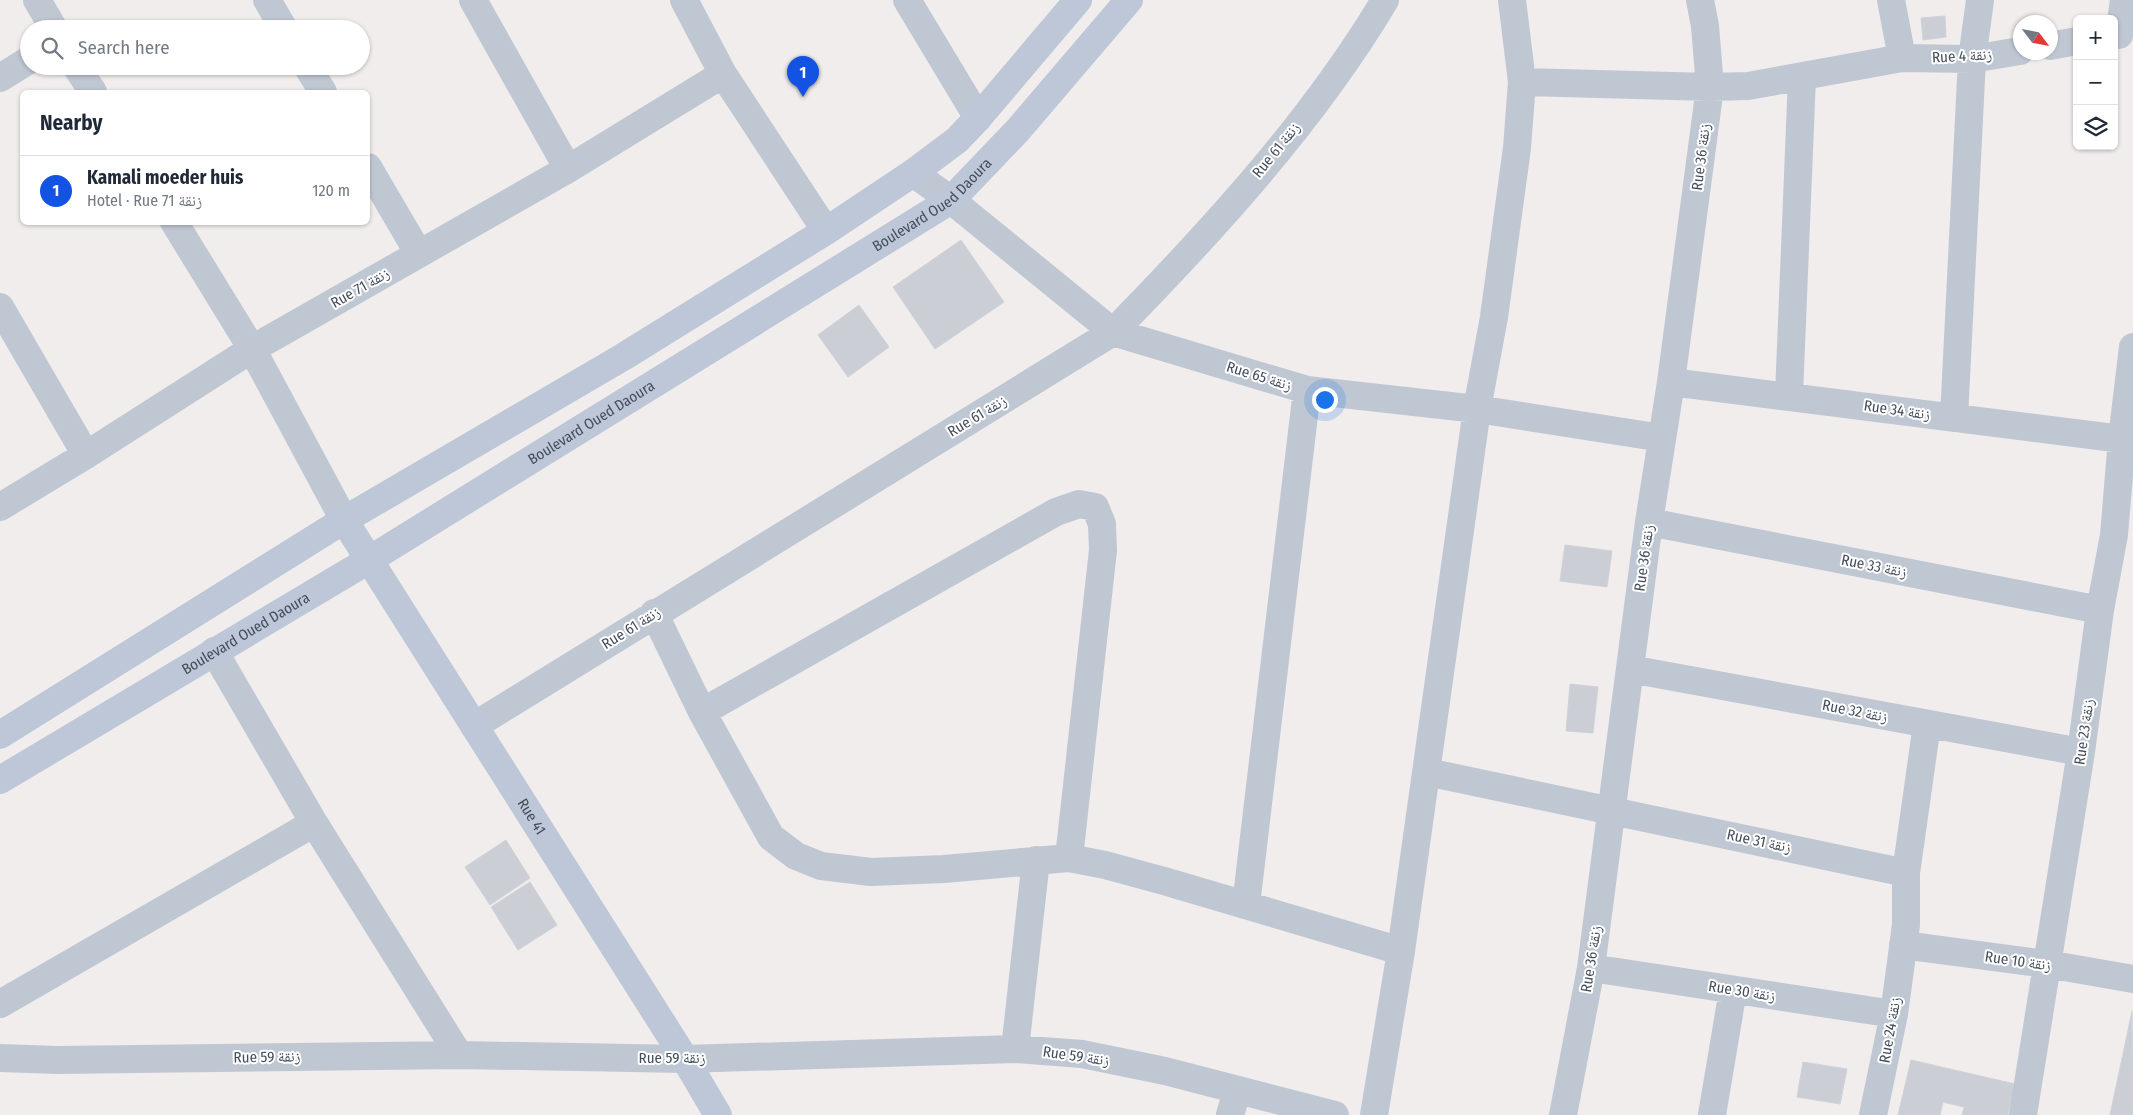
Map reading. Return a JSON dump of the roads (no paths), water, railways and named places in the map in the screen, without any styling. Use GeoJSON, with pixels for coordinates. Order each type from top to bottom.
{"type":"FeatureCollection","features":[{"type":"Feature","properties":{"kind":"street"},"geometry":{"type":"LineString","coordinates":[[37,0],[49,20]]}},
{"type":"Feature","properties":{"kind":"street"},"geometry":{"type":"LineString","coordinates":[[267,0],[279,20]]}},
{"type":"Feature","properties":{"kind":"street"},"geometry":{"type":"LineString","coordinates":[[473,0],[568,169]]}},
{"type":"Feature","properties":{"kind":"street"},"geometry":{"type":"LineString","coordinates":[[684,0],[723,74],[826,231]]}},
{"type":"Feature","properties":{"kind":"street"},"geometry":{"type":"LineString","coordinates":[[908,0],[978,118]]}},
{"type":"Feature","properties":{"kind":"street"},"geometry":{"type":"LineString","coordinates":[[0,735],[344,520],[623,357],[826,231],[913,173],[957,140],[978,118],[1078,0]]}},
{"type":"Feature","properties":{"kind":"street","name":"Boulevard Oued Daoura"},"geometry":{"type":"LineString","coordinates":[[0,780],[369,560],[952,200],[1018,130],[1129,0]]}},
{"type":"Feature","properties":{"kind":"street","name":"Rue 61 زنقة"},"geometry":{"type":"LineString","coordinates":[[474,726],[654,613],[1113,332],[1184,259],[1274,155],[1360,42],[1385,0]]}},
{"type":"Feature","properties":{"kind":"street"},"geometry":{"type":"LineString","coordinates":[[1374,1115],[1401,951],[1477,409],[1494,317],[1517,148],[1522,82],[1512,0]]}},
{"type":"Feature","properties":{"kind":"street","name":"Rue 36 زنقة"},"geometry":{"type":"LineString","coordinates":[[1563,1115],[1591,968],[1649,522],[1672,382],[1710,87],[1705,26],[1700,0]]}},
{"type":"Feature","properties":{"kind":"street"},"geometry":{"type":"LineString","coordinates":[[1891,0],[1902,58]]}},
{"type":"Feature","properties":{"kind":"street"},"geometry":{"type":"LineString","coordinates":[[1954,418],[1972,59],[1980,0]]}},
{"type":"Feature","properties":{"kind":"street"},"geometry":{"type":"LineString","coordinates":[[2122,34],[2124,0]]}},
{"type":"Feature","properties":{"kind":"street"},"geometry":{"type":"LineString","coordinates":[[2058,45],[2073,43]]}},
{"type":"Feature","properties":{"kind":"street","name":"Rue 4 زنقة"},"geometry":{"type":"LineString","coordinates":[[1522,82],[1710,87],[1748,86],[1902,58],[1972,59],[2013,52]]}},
{"type":"Feature","properties":{"kind":"street"},"geometry":{"type":"LineString","coordinates":[[0,78],[20,66]]}},
{"type":"Feature","properties":{"kind":"street","name":"Rue 71 زنقة"},"geometry":{"type":"LineString","coordinates":[[0,507],[86,455],[252,349],[568,169],[723,74]]}},
{"type":"Feature","properties":{"kind":"street"},"geometry":{"type":"LineString","coordinates":[[82,75],[92,90]]}},
{"type":"Feature","properties":{"kind":"street"},"geometry":{"type":"LineString","coordinates":[[313,75],[322,90]]}},
{"type":"Feature","properties":{"kind":"street"},"geometry":{"type":"LineString","coordinates":[[1789,395],[1802,77]]}},
{"type":"Feature","properties":{"kind":"street"},"geometry":{"type":"LineString","coordinates":[[370,170],[419,254]]}},
{"type":"Feature","properties":{"kind":"street","name":"Rue 65 زنقة"},"geometry":{"type":"LineString","coordinates":[[913,173],[952,200],[1113,332],[1307,390],[1477,409],[1662,438]]}},
{"type":"Feature","properties":{"kind":"street"},"geometry":{"type":"LineString","coordinates":[[176,225],[252,349],[344,520]]}},
{"type":"Feature","properties":{"kind":"street"},"geometry":{"type":"LineString","coordinates":[[0,306],[86,455]]}},
{"type":"Feature","properties":{"kind":"street","name":"Rue 23 زنقة"},"geometry":{"type":"LineString","coordinates":[[2023,1115],[2081,752],[2100,610],[2123,537],[2122,439],[2132,375],[2133,347]]}},
{"type":"Feature","properties":{"kind":"street","name":"Rue 34 زنقة"},"geometry":{"type":"LineString","coordinates":[[1672,382],[1789,395],[2122,439]]}},
{"type":"Feature","properties":{"kind":"street"},"geometry":{"type":"LineString","coordinates":[[1246,904],[1307,390]]}},
{"type":"Feature","properties":{"kind":"street"},"geometry":{"type":"LineString","coordinates":[[702,712],[1056,512],[1079,504],[1095,507],[1102,524],[1103,550],[1069,858]]}},
{"type":"Feature","properties":{"kind":"street","name":"Rue 41"},"geometry":{"type":"LineString","coordinates":[[344,520],[685,1059],[718,1115]]}},
{"type":"Feature","properties":{"kind":"street","name":"Rue 33 زنقة"},"geometry":{"type":"LineString","coordinates":[[1649,522],[2100,610]]}},
{"type":"Feature","properties":{"kind":"street"},"geometry":{"type":"LineString","coordinates":[[654,613],[702,712],[771,837],[796,856],[821,866],[871,872],[944,869],[1069,858],[1105,865],[1246,904],[1401,951]]}},
{"type":"Feature","properties":{"kind":"street"},"geometry":{"type":"LineString","coordinates":[[214,651],[314,823],[460,1055]]}},
{"type":"Feature","properties":{"kind":"street","name":"Rue 32 زنقة"},"geometry":{"type":"LineString","coordinates":[[1630,669],[2081,752]]}},
{"type":"Feature","properties":{"kind":"street","name":"Rue 24 زنقة"},"geometry":{"type":"LineString","coordinates":[[1873,1115],[1894,1014],[1906,926],[1906,873],[1927,724]]}},
{"type":"Feature","properties":{"kind":"street","name":"Rue 31 زنقة"},"geometry":{"type":"LineString","coordinates":[[1427,772],[1906,873]]}},
{"type":"Feature","properties":{"kind":"street"},"geometry":{"type":"LineString","coordinates":[[0,1004],[314,823]]}},
{"type":"Feature","properties":{"kind":"street"},"geometry":{"type":"LineString","coordinates":[[1015,1049],[1036,860]]}},
{"type":"Feature","properties":{"kind":"street","name":"Rue 10 زنقة"},"geometry":{"type":"LineString","coordinates":[[1903,945],[2048,964],[2133,979]]}},
{"type":"Feature","properties":{"kind":"street","name":"Rue 30 زنقة"},"geometry":{"type":"LineString","coordinates":[[1591,968],[1894,1014]]}},
{"type":"Feature","properties":{"kind":"street"},"geometry":{"type":"LineString","coordinates":[[1712,1115],[1733,990]]}},
{"type":"Feature","properties":{"kind":"street","name":"Rue 59 زنقة"},"geometry":{"type":"LineString","coordinates":[[0,1058],[57,1060],[460,1055],[685,1059],[1015,1049],[1082,1054],[1165,1071],[1233,1103],[1335,1115]]}},
{"type":"Feature","properties":{"kind":"place","name":"Kamali moeder huis"},"geometry":{"type":"Point","coordinates":[803,97]}}]}
